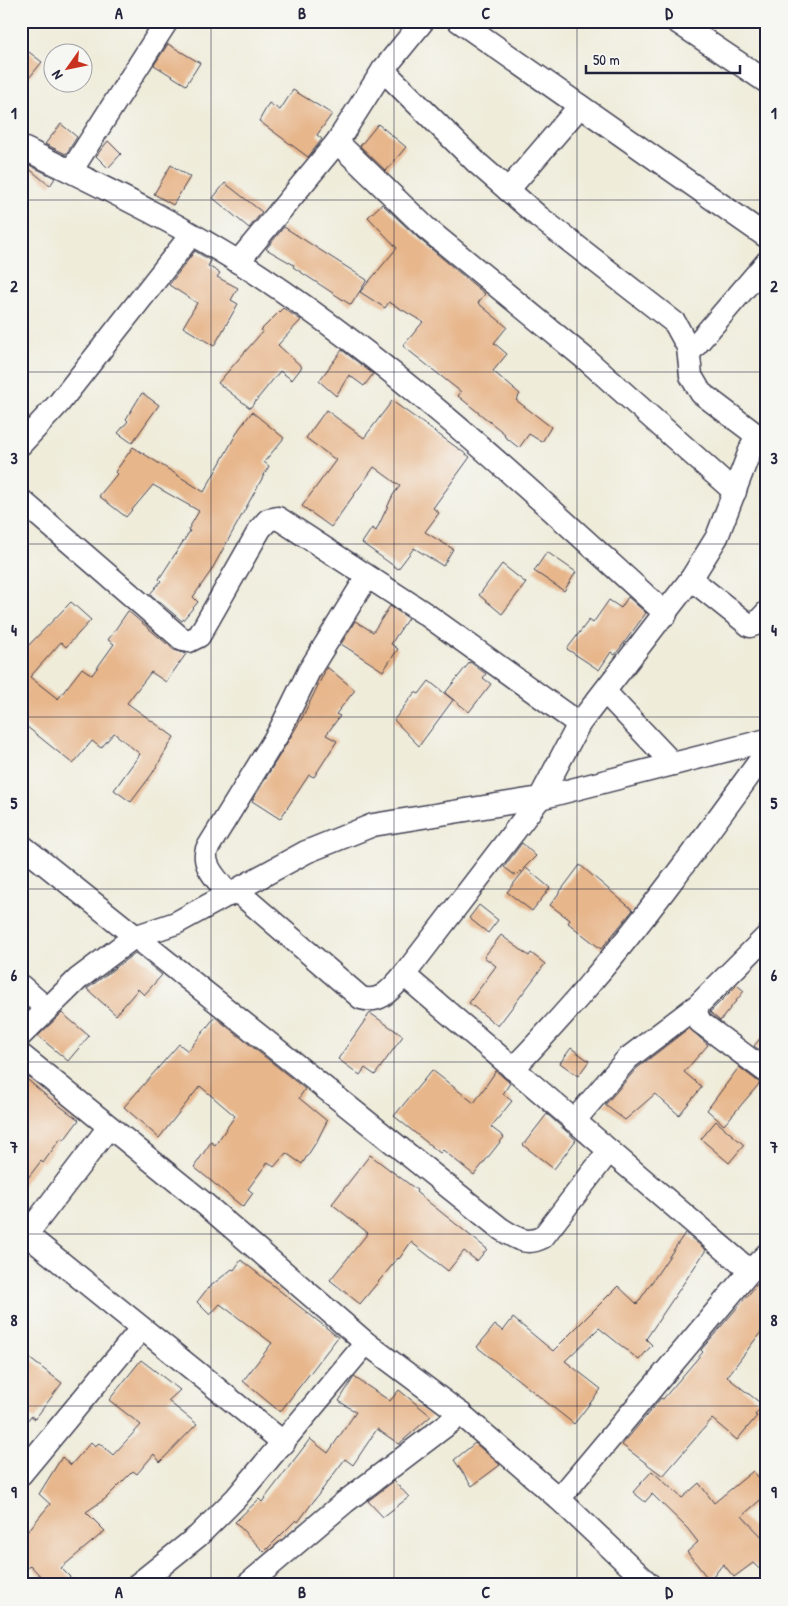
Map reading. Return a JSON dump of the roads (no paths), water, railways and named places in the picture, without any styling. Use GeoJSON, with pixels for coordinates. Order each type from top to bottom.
{"type":"FeatureCollection","features":[{"type":"Feature","properties":{"kind":"street"},"geometry":{"type":"LineString","coordinates":[[71,171],[167,21]]}},
{"type":"Feature","properties":{"kind":"street"},"geometry":{"type":"LineString","coordinates":[[238,262],[337,142],[383,70],[423,21]]}},
{"type":"Feature","properties":{"kind":"street"},"geometry":{"type":"LineString","coordinates":[[676,21],[767,82]]}},
{"type":"Feature","properties":{"kind":"street"},"geometry":{"type":"LineString","coordinates":[[468,23],[580,106],[767,236]]}},
{"type":"Feature","properties":{"kind":"street"},"geometry":{"type":"LineString","coordinates":[[367,577],[309,671],[279,732],[207,849],[204,858],[206,864],[233,893],[361,998],[371,1001],[380,999],[404,975],[540,798],[580,724],[691,580],[717,537],[735,492],[761,439],[700,394],[691,376],[688,353],[675,323],[538,217],[476,162],[383,70]]}},
{"type":"Feature","properties":{"kind":"street"},"geometry":{"type":"LineString","coordinates":[[508,190],[580,106]]}},
{"type":"Feature","properties":{"kind":"street"},"geometry":{"type":"LineString","coordinates":[[337,142],[426,228],[588,361],[735,492]]}},
{"type":"Feature","properties":{"kind":"street"},"geometry":{"type":"LineString","coordinates":[[21,147],[152,211],[238,262],[262,277],[384,365],[450,420],[666,614]]}},
{"type":"Feature","properties":{"kind":"street"},"geometry":{"type":"LineString","coordinates":[[21,444],[59,402],[191,235]]}},
{"type":"Feature","properties":{"kind":"street"},"geometry":{"type":"LineString","coordinates":[[688,353],[767,262]]}},
{"type":"Feature","properties":{"kind":"street"},"geometry":{"type":"LineString","coordinates":[[21,500],[183,640],[189,641],[199,636],[260,529],[273,518],[278,518],[435,621],[580,724]]}},
{"type":"Feature","properties":{"kind":"street"},"geometry":{"type":"LineString","coordinates":[[691,580],[750,626],[756,624],[767,612]]}},
{"type":"Feature","properties":{"kind":"street"},"geometry":{"type":"LineString","coordinates":[[605,692],[673,764]]}},
{"type":"Feature","properties":{"kind":"street"},"geometry":{"type":"LineString","coordinates":[[21,1035],[78,979],[134,937],[176,923],[306,852],[373,825],[540,798],[767,740]]}},
{"type":"Feature","properties":{"kind":"street"},"geometry":{"type":"LineString","coordinates":[[513,1069],[592,982],[695,851],[767,751]]}},
{"type":"Feature","properties":{"kind":"street"},"geometry":{"type":"LineString","coordinates":[[21,846],[501,1229],[522,1242],[533,1242],[543,1237],[609,1151]]}},
{"type":"Feature","properties":{"kind":"street"},"geometry":{"type":"LineString","coordinates":[[574,1121],[628,1059],[664,1029],[698,1005],[767,936]]}},
{"type":"Feature","properties":{"kind":"street"},"geometry":{"type":"LineString","coordinates":[[404,975],[750,1271]]}},
{"type":"Feature","properties":{"kind":"street"},"geometry":{"type":"LineString","coordinates":[[21,986],[46,1009]]}},
{"type":"Feature","properties":{"kind":"street"},"geometry":{"type":"LineString","coordinates":[[698,1005],[696,1016],[700,1022],[767,1072]]}},
{"type":"Feature","properties":{"kind":"street"},"geometry":{"type":"LineString","coordinates":[[21,1055],[206,1205],[366,1343],[461,1414],[559,1499],[650,1585]]}},
{"type":"Feature","properties":{"kind":"street"},"geometry":{"type":"LineString","coordinates":[[109,1126],[24,1238],[284,1443]]}},
{"type":"Feature","properties":{"kind":"street"},"geometry":{"type":"LineString","coordinates":[[559,1499],[750,1271],[767,1254]]}},
{"type":"Feature","properties":{"kind":"street"},"geometry":{"type":"LineString","coordinates":[[21,1474],[141,1329]]}},
{"type":"Feature","properties":{"kind":"street"},"geometry":{"type":"LineString","coordinates":[[146,1582],[198,1536],[236,1498],[366,1343]]}},
{"type":"Feature","properties":{"kind":"street"},"geometry":{"type":"LineString","coordinates":[[247,1585],[345,1502],[461,1414]]}}]}
